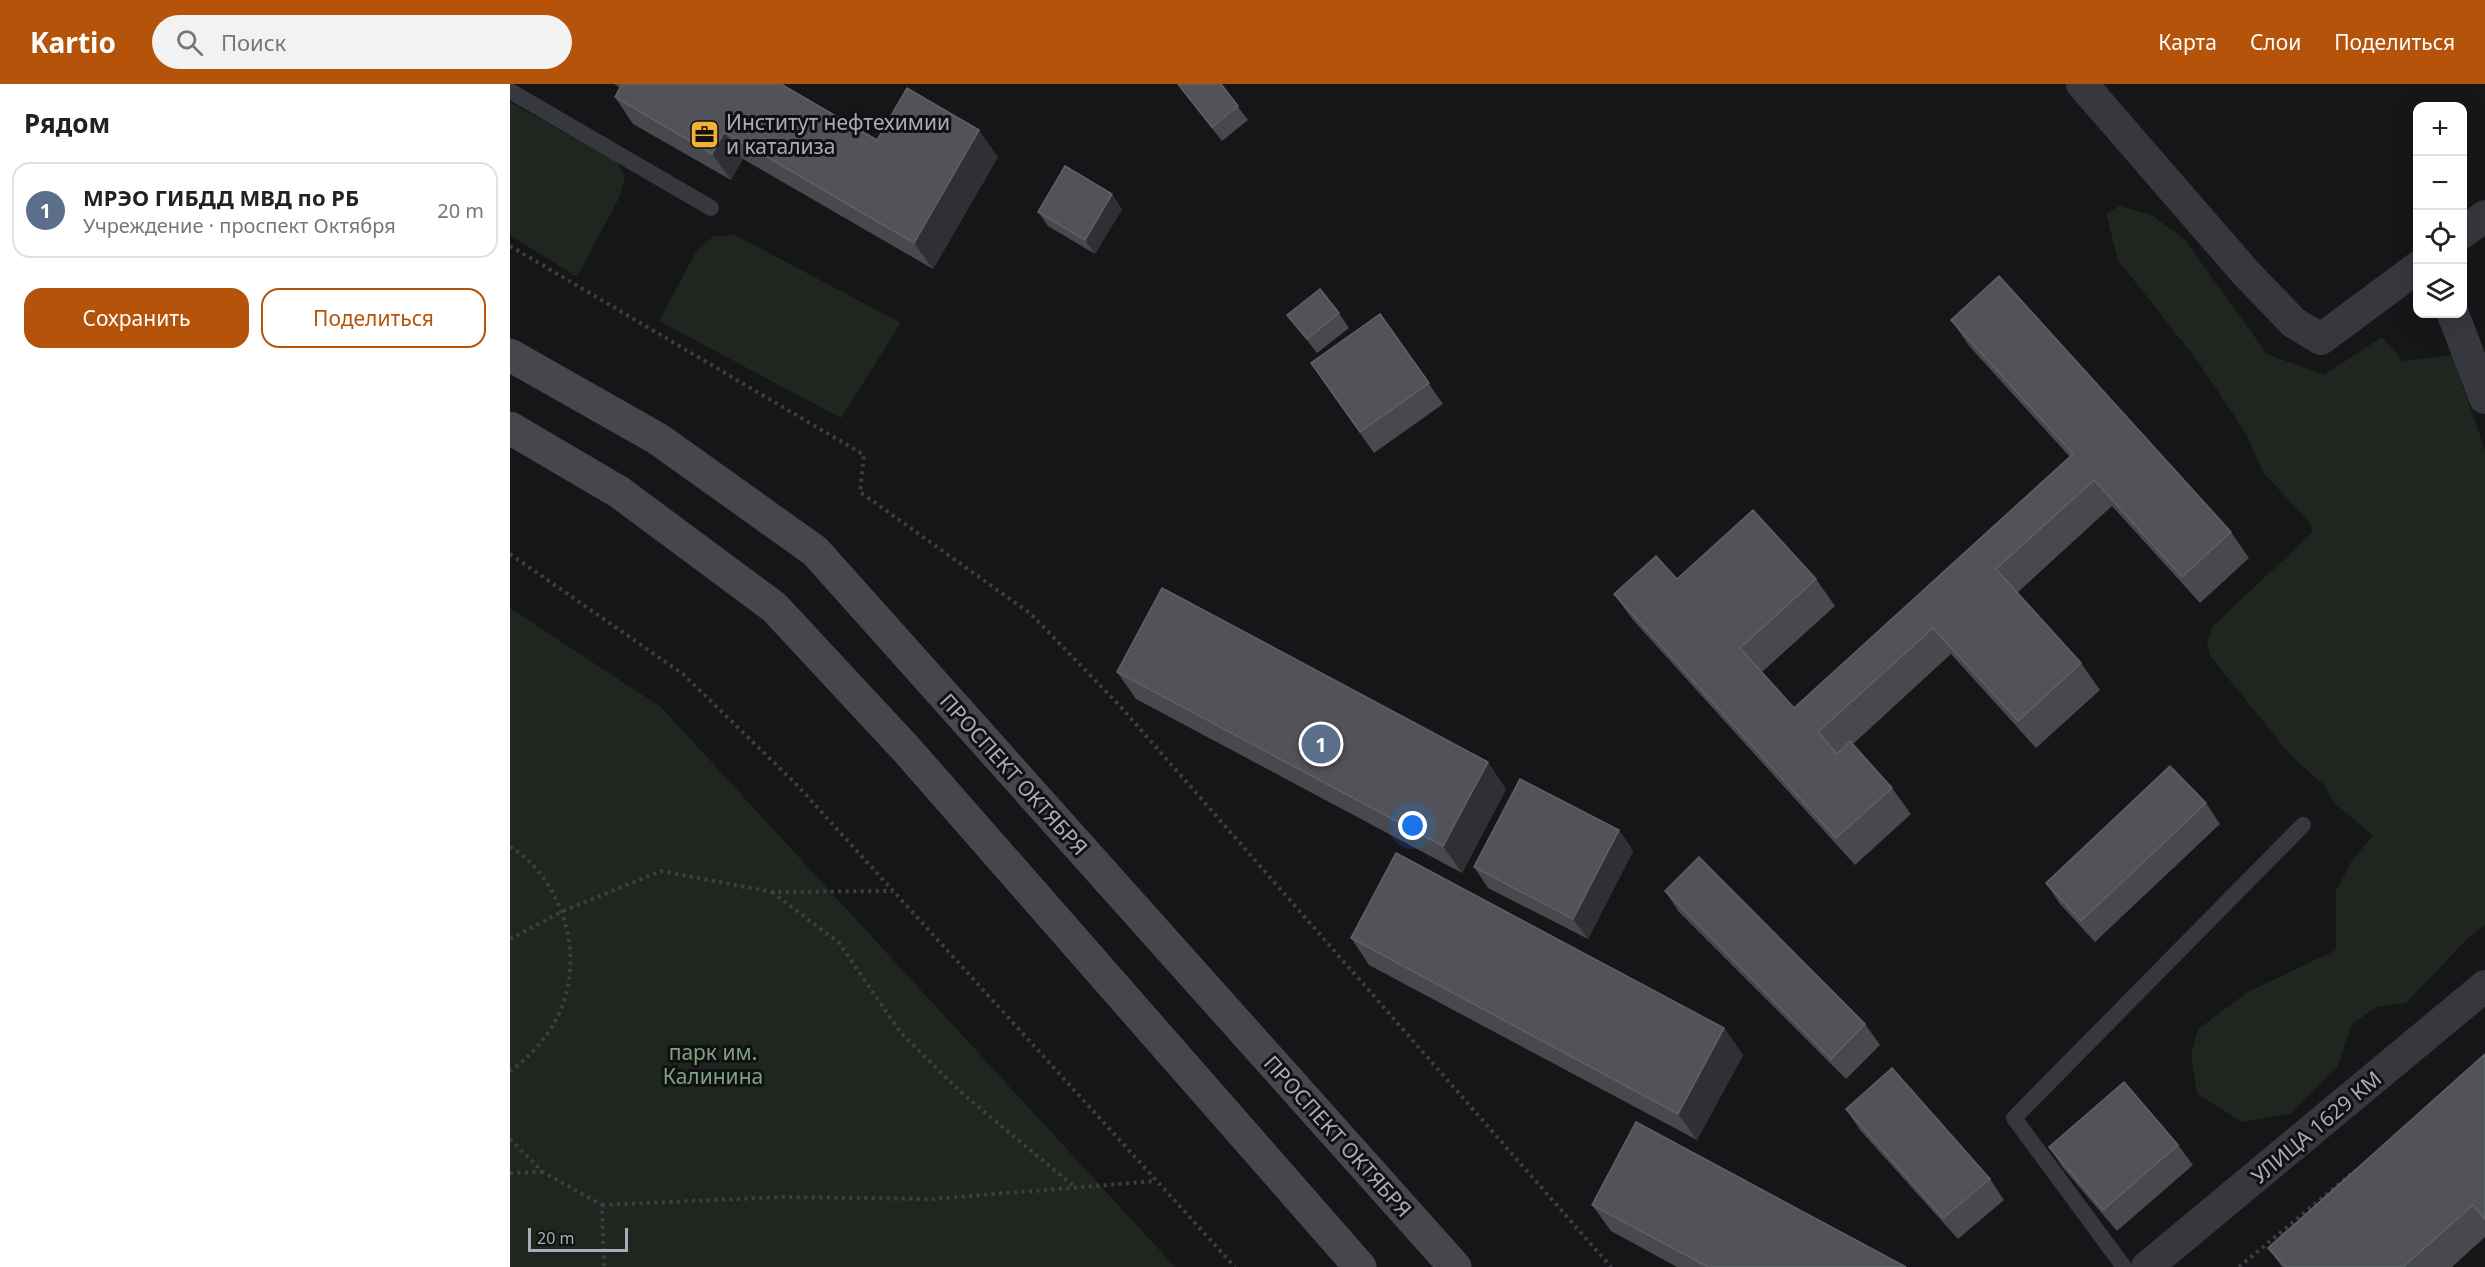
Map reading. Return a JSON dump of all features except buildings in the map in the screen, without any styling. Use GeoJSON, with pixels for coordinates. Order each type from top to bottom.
{"type":"FeatureCollection","features":[{"type":"Feature","properties":{"kind":"main road","name":"ПРОСПЕКТ ОКТЯБРЯ"},"geometry":{"type":"LineString","coordinates":[[510,355],[658,439],[815,551],[1455,1267]]}},
{"type":"Feature","properties":{"kind":"main road"},"geometry":{"type":"LineString","coordinates":[[510,428],[619,492],[774,607],[907,750],[1360,1267]]}},
{"type":"Feature","properties":{"kind":"street"},"geometry":{"type":"LineString","coordinates":[[2082,84],[2246,272],[2294,323],[2321,339],[2413,271]]}},
{"type":"Feature","properties":{"kind":"street"},"geometry":{"type":"LineString","coordinates":[[2467,230],[2485,216]]}},
{"type":"Feature","properties":{"kind":"street"},"geometry":{"type":"LineString","coordinates":[[2455,318],[2485,398]]}},
{"type":"Feature","properties":{"kind":"street","name":"УЛИЦА 1629 КМ"},"geometry":{"type":"LineString","coordinates":[[2147,1267],[2485,986]]}},
{"type":"Feature","properties":{"kind":"lane"},"geometry":{"type":"LineString","coordinates":[[510,91],[711,208]]}},
{"type":"Feature","properties":{"kind":"lane"},"geometry":{"type":"LineString","coordinates":[[2124,1267],[2014,1118],[2303,825]]}},
{"type":"Feature","properties":{"kind":"path"},"geometry":{"type":"LineString","coordinates":[[510,246],[864,455],[860,492],[1031,614],[1112,698],[1611,1267]]}},
{"type":"Feature","properties":{"kind":"path"},"geometry":{"type":"LineString","coordinates":[[510,554],[683,674],[796,784],[1235,1267]]}},
{"type":"Feature","properties":{"kind":"path"},"geometry":{"type":"LineString","coordinates":[[510,847],[543,876],[563,911],[572,950],[568,989],[554,1027],[529,1058],[510,1071]]}},
{"type":"Feature","properties":{"kind":"path"},"geometry":{"type":"LineString","coordinates":[[510,939],[563,911],[661,871],[772,892],[893,891]]}},
{"type":"Feature","properties":{"kind":"path"},"geometry":{"type":"LineString","coordinates":[[772,892],[839,944],[901,1033],[964,1095],[1076,1188]]}},
{"type":"Feature","properties":{"kind":"path"},"geometry":{"type":"LineString","coordinates":[[510,1139],[543,1172],[602,1205],[781,1197],[933,1199],[1156,1181]]}},
{"type":"Feature","properties":{"kind":"path"},"geometry":{"type":"LineString","coordinates":[[2239,1267],[2358,1168]]}},
{"type":"Feature","properties":{"kind":"path"},"geometry":{"type":"LineString","coordinates":[[510,1173],[543,1172]]}},
{"type":"Feature","properties":{"kind":"path"},"geometry":{"type":"LineString","coordinates":[[602,1205],[604,1267]]}},
{"type":"Feature","properties":{"kind":"green space"},"geometry":{"type":"Polygon","coordinates":[[[510,102],[617,162],[625,177],[619,198],[577,277],[510,235],[510,102]]]}},
{"type":"Feature","properties":{"kind":"green space"},"geometry":{"type":"Polygon","coordinates":[[[2119,206],[2150,214],[2185,240],[2267,354],[2324,375],[2382,337],[2403,361],[2452,355],[2485,450],[2485,925],[2471,935],[2406,1003],[2377,1007],[2352,1024],[2337,1068],[2290,1114],[2242,1122],[2197,1094],[2191,1056],[2198,1029],[2248,992],[2336,950],[2336,891],[2351,862],[2373,835],[2334,803],[2323,784],[2292,757],[2210,656],[2207,642],[2213,626],[2313,532],[2308,520],[2264,474],[2245,432],[2196,359],[2118,260],[2106,214],[2119,206]]]}},
{"type":"Feature","properties":{"kind":"green space"},"geometry":{"type":"Polygon","coordinates":[[[735,235],[901,323],[841,418],[659,321],[697,250],[714,236],[735,235]]]}},
{"type":"Feature","properties":{"kind":"green space","name":"парк им. Калинина"},"geometry":{"type":"Polygon","coordinates":[[[510,608],[661,707],[1175,1267],[510,1267],[510,608]]]}},
{"type":"Feature","properties":{"kind":"place","name":"Институт нефтехимии и катализа"},"geometry":{"type":"Point","coordinates":[705,134]}},
{"type":"Feature","properties":{"kind":"place","name":"МРЭО ГИБДД МВД по РБ"},"geometry":{"type":"Point","coordinates":[1321,744]}}]}
